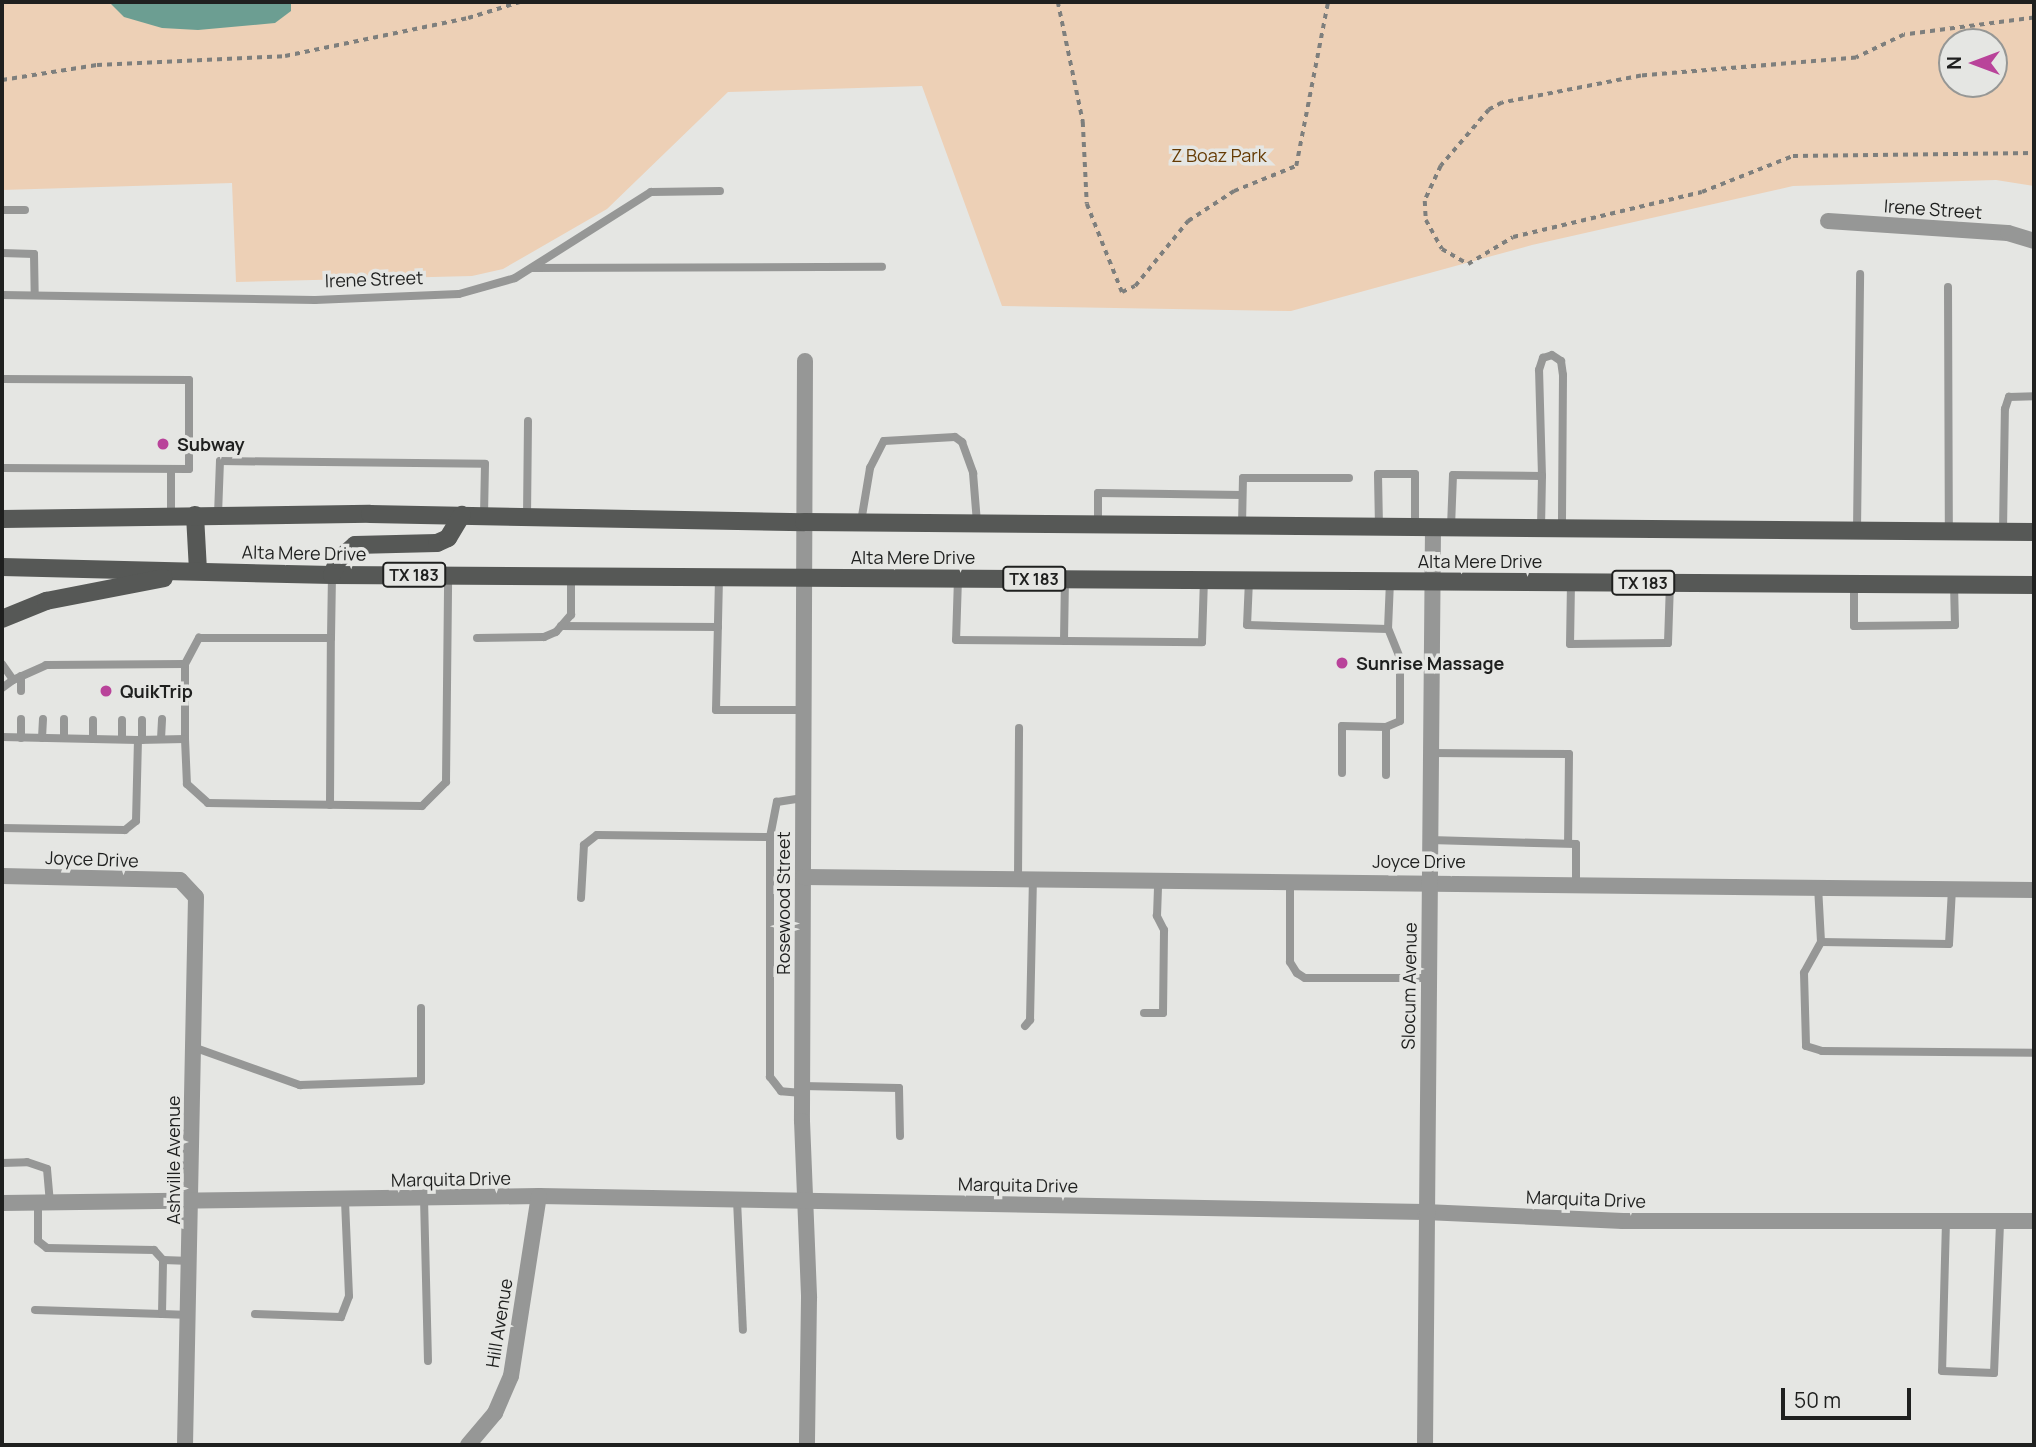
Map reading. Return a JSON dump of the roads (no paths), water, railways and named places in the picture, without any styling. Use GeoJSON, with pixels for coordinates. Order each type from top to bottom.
{"type":"FeatureCollection","features":[{"type":"Feature","properties":{"kind":"main road","name":"Alta Mere Drive"},"geometry":{"type":"LineString","coordinates":[[2,519],[195,515],[484,516],[861,523],[2034,532]]}},
{"type":"Feature","properties":{"kind":"main road"},"geometry":{"type":"LineString","coordinates":[[2,619],[46,601],[198,571],[195,515]]}},
{"type":"Feature","properties":{"kind":"main road"},"geometry":{"type":"LineString","coordinates":[[332,575],[338,560],[355,545],[437,542],[448,538],[462,516]]}},
{"type":"Feature","properties":{"kind":"main road","name":"Alta Mere Drive"},"geometry":{"type":"LineString","coordinates":[[2,567],[332,575],[2034,586]]}},
{"type":"Feature","properties":{"kind":"street","name":"Irene Street"},"geometry":{"type":"LineString","coordinates":[[1828,221],[2008,233],[2034,241]]}},
{"type":"Feature","properties":{"kind":"street","name":"Rosewood Street"},"geometry":{"type":"LineString","coordinates":[[805,361],[802,1090],[807,1445]]}},
{"type":"Feature","properties":{"kind":"street","name":"Slocum Avenue"},"geometry":{"type":"LineString","coordinates":[[1424,527],[1432,581],[1425,1445]]}},
{"type":"Feature","properties":{"kind":"street","name":"Joyce Drive"},"geometry":{"type":"LineString","coordinates":[[2,876],[180,880]]}},
{"type":"Feature","properties":{"kind":"street","name":"Joyce Drive"},"geometry":{"type":"LineString","coordinates":[[803,877],[1576,882],[2034,890]]}},
{"type":"Feature","properties":{"kind":"street","name":"Ashville Avenue"},"geometry":{"type":"LineString","coordinates":[[180,880],[196,897],[194,1204],[185,1445]]}},
{"type":"Feature","properties":{"kind":"street","name":"Marquita Drive"},"geometry":{"type":"LineString","coordinates":[[2,1203],[194,1204],[539,1196],[1425,1212],[1623,1221],[2034,1221]]}},
{"type":"Feature","properties":{"kind":"street","name":"Hill Avenue"},"geometry":{"type":"LineString","coordinates":[[468,1445],[495,1413],[511,1376],[539,1196]]}},
{"type":"Feature","properties":{"kind":"lane","name":"Irene Street"},"geometry":{"type":"LineString","coordinates":[[2,295],[35,293],[70,299],[403,299],[459,294],[514,278],[606,216],[651,191],[720,191]]}},
{"type":"Feature","properties":{"kind":"lane"},"geometry":{"type":"LineString","coordinates":[[2,209],[26,210]]}},
{"type":"Feature","properties":{"kind":"lane"},"geometry":{"type":"LineString","coordinates":[[2,253],[34,254],[35,293]]}},
{"type":"Feature","properties":{"kind":"lane"},"geometry":{"type":"LineString","coordinates":[[531,268],[882,267]]}},
{"type":"Feature","properties":{"kind":"lane"},"geometry":{"type":"LineString","coordinates":[[1857,530],[1860,274]]}},
{"type":"Feature","properties":{"kind":"lane"},"geometry":{"type":"LineString","coordinates":[[1948,287],[1949,531]]}},
{"type":"Feature","properties":{"kind":"lane"},"geometry":{"type":"LineString","coordinates":[[1541,528],[1539,370],[1543,358],[1552,355],[1561,361],[1563,375],[1562,528]]}},
{"type":"Feature","properties":{"kind":"lane"},"geometry":{"type":"LineString","coordinates":[[2,379],[189,380],[189,469],[2,468]]}},
{"type":"Feature","properties":{"kind":"lane"},"geometry":{"type":"LineString","coordinates":[[2003,531],[2005,409],[2009,397],[2034,396]]}},
{"type":"Feature","properties":{"kind":"lane"},"geometry":{"type":"LineString","coordinates":[[527,517],[528,421]]}},
{"type":"Feature","properties":{"kind":"lane"},"geometry":{"type":"LineString","coordinates":[[861,523],[870,468],[884,441],[955,437],[962,442],[973,473],[977,523]]}},
{"type":"Feature","properties":{"kind":"lane"},"geometry":{"type":"LineString","coordinates":[[218,515],[220,461],[485,464],[484,516]]}},
{"type":"Feature","properties":{"kind":"lane"},"geometry":{"type":"LineString","coordinates":[[171,469],[171,516]]}},
{"type":"Feature","properties":{"kind":"lane"},"geometry":{"type":"LineString","coordinates":[[1379,527],[1378,474],[1415,474],[1424,527]]}},
{"type":"Feature","properties":{"kind":"lane"},"geometry":{"type":"LineString","coordinates":[[1451,527],[1452,475],[1542,476]]}},
{"type":"Feature","properties":{"kind":"lane"},"geometry":{"type":"LineString","coordinates":[[1242,525],[1242,478],[1349,478]]}},
{"type":"Feature","properties":{"kind":"lane"},"geometry":{"type":"LineString","coordinates":[[1098,524],[1098,494],[1242,495]]}},
{"type":"Feature","properties":{"kind":"lane"},"geometry":{"type":"LineString","coordinates":[[330,805],[332,575]]}},
{"type":"Feature","properties":{"kind":"lane"},"geometry":{"type":"LineString","coordinates":[[331,638],[199,638],[185,664],[187,784],[208,803],[422,806],[446,782],[448,575]]}},
{"type":"Feature","properties":{"kind":"lane"},"geometry":{"type":"LineString","coordinates":[[477,638],[544,637],[561,626],[571,615],[571,577]]}},
{"type":"Feature","properties":{"kind":"lane"},"geometry":{"type":"LineString","coordinates":[[719,578],[716,710],[803,710]]}},
{"type":"Feature","properties":{"kind":"lane"},"geometry":{"type":"LineString","coordinates":[[958,578],[956,640],[1064,641],[1202,642],[1205,580]]}},
{"type":"Feature","properties":{"kind":"lane"},"geometry":{"type":"LineString","coordinates":[[1064,641],[1065,579]]}},
{"type":"Feature","properties":{"kind":"lane"},"geometry":{"type":"LineString","coordinates":[[1248,580],[1247,625],[1388,629]]}},
{"type":"Feature","properties":{"kind":"lane"},"geometry":{"type":"LineString","coordinates":[[1342,772],[1342,726],[1386,727],[1400,721],[1400,658],[1388,629],[1390,581]]}},
{"type":"Feature","properties":{"kind":"lane"},"geometry":{"type":"LineString","coordinates":[[1571,582],[1570,644],[1668,643],[1670,583]]}},
{"type":"Feature","properties":{"kind":"lane"},"geometry":{"type":"LineString","coordinates":[[1854,584],[1854,626],[1955,625],[1954,585]]}},
{"type":"Feature","properties":{"kind":"lane"},"geometry":{"type":"LineString","coordinates":[[561,626],[718,627]]}},
{"type":"Feature","properties":{"kind":"lane"},"geometry":{"type":"LineString","coordinates":[[2,664],[17,678],[21,691]]}},
{"type":"Feature","properties":{"kind":"lane"},"geometry":{"type":"LineString","coordinates":[[2,688],[17,678],[46,669],[94,669],[123,664],[143,669],[163,669],[185,664]]}},
{"type":"Feature","properties":{"kind":"lane"},"geometry":{"type":"LineString","coordinates":[[123,664],[123,674]]}},
{"type":"Feature","properties":{"kind":"lane"},"geometry":{"type":"LineString","coordinates":[[21,719],[21,738]]}},
{"type":"Feature","properties":{"kind":"lane"},"geometry":{"type":"LineString","coordinates":[[42,738],[43,719]]}},
{"type":"Feature","properties":{"kind":"lane"},"geometry":{"type":"LineString","coordinates":[[64,719],[64,738]]}},
{"type":"Feature","properties":{"kind":"lane"},"geometry":{"type":"LineString","coordinates":[[161,739],[162,719]]}},
{"type":"Feature","properties":{"kind":"lane"},"geometry":{"type":"LineString","coordinates":[[93,720],[93,739]]}},
{"type":"Feature","properties":{"kind":"lane"},"geometry":{"type":"LineString","coordinates":[[122,720],[122,739]]}},
{"type":"Feature","properties":{"kind":"lane"},"geometry":{"type":"LineString","coordinates":[[2,828],[125,830],[135,821],[142,720]]}},
{"type":"Feature","properties":{"kind":"lane"},"geometry":{"type":"LineString","coordinates":[[1386,727],[1386,775]]}},
{"type":"Feature","properties":{"kind":"lane"},"geometry":{"type":"LineString","coordinates":[[1019,728],[1030,1020],[1025,1026]]}},
{"type":"Feature","properties":{"kind":"lane"},"geometry":{"type":"LineString","coordinates":[[2,737],[185,739]]}},
{"type":"Feature","properties":{"kind":"lane"},"geometry":{"type":"LineString","coordinates":[[1431,753],[1569,754],[1568,843]]}},
{"type":"Feature","properties":{"kind":"lane"},"geometry":{"type":"LineString","coordinates":[[803,798],[777,802],[770,837],[770,1077],[781,1091],[899,1088],[900,1136]]}},
{"type":"Feature","properties":{"kind":"lane"},"geometry":{"type":"LineString","coordinates":[[580,898],[584,845],[597,835],[770,837]]}},
{"type":"Feature","properties":{"kind":"lane"},"geometry":{"type":"LineString","coordinates":[[1430,840],[1576,844],[1576,882]]}},
{"type":"Feature","properties":{"kind":"lane"},"geometry":{"type":"LineString","coordinates":[[1144,1013],[1163,1013],[1164,923],[1157,916],[1158,879]]}},
{"type":"Feature","properties":{"kind":"lane"},"geometry":{"type":"LineString","coordinates":[[1290,880],[1290,962],[1297,973],[1305,978],[1429,978]]}},
{"type":"Feature","properties":{"kind":"lane"},"geometry":{"type":"LineString","coordinates":[[1818,886],[1821,942],[1804,973],[1806,1046],[1822,1051],[2034,1053]]}},
{"type":"Feature","properties":{"kind":"lane"},"geometry":{"type":"LineString","coordinates":[[1821,942],[1949,944],[1952,888]]}},
{"type":"Feature","properties":{"kind":"lane"},"geometry":{"type":"LineString","coordinates":[[193,1047],[300,1085],[421,1081],[421,1008]]}},
{"type":"Feature","properties":{"kind":"lane"},"geometry":{"type":"LineString","coordinates":[[2,1163],[27,1162],[47,1170],[38,1241],[47,1248],[154,1250],[163,1260],[162,1314]]}},
{"type":"Feature","properties":{"kind":"lane"},"geometry":{"type":"LineString","coordinates":[[424,1198],[428,1361]]}},
{"type":"Feature","properties":{"kind":"lane"},"geometry":{"type":"LineString","coordinates":[[255,1314],[341,1317],[349,1296],[345,1200]]}},
{"type":"Feature","properties":{"kind":"lane"},"geometry":{"type":"LineString","coordinates":[[737,1200],[743,1330]]}},
{"type":"Feature","properties":{"kind":"lane"},"geometry":{"type":"LineString","coordinates":[[1947,1221],[1942,1371],[1994,1373],[2000,1221]]}},
{"type":"Feature","properties":{"kind":"lane"},"geometry":{"type":"LineString","coordinates":[[163,1260],[191,1261]]}},
{"type":"Feature","properties":{"kind":"lane"},"geometry":{"type":"LineString","coordinates":[[35,1310],[190,1315]]}},
{"type":"Feature","properties":{"kind":"place","name":"Subway"},"geometry":{"type":"Point","coordinates":[163,444]}},
{"type":"Feature","properties":{"kind":"place","name":"Sunrise Massage"},"geometry":{"type":"Point","coordinates":[1342,663]}},
{"type":"Feature","properties":{"kind":"place","name":"QuikTrip"},"geometry":{"type":"Point","coordinates":[106,691]}},
{"type":"Feature","properties":{"kind":"park label","name":"Z Boaz Park"},"geometry":{"type":"Point","coordinates":[1219,155]}}]}
